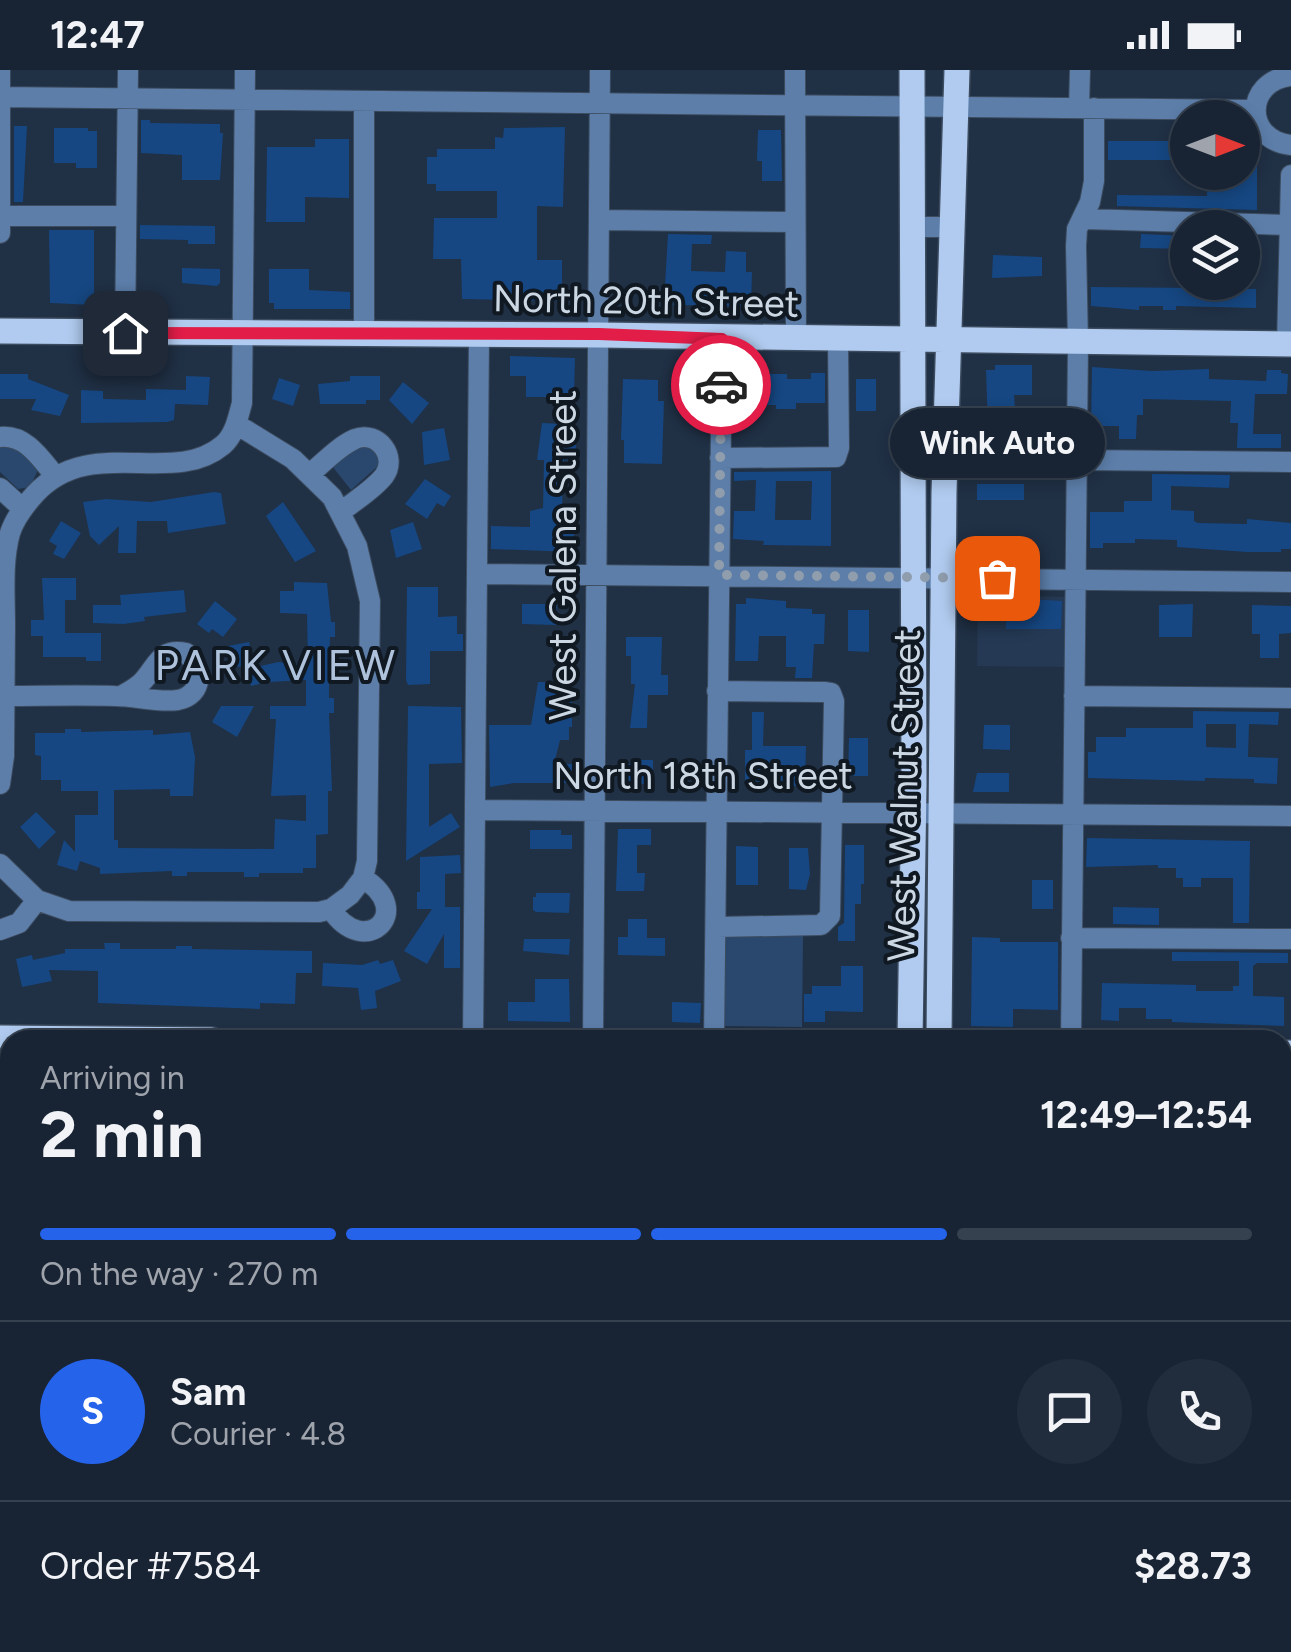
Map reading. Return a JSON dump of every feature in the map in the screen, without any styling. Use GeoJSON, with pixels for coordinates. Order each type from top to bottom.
{"type":"FeatureCollection","features":[{"type":"Feature","properties":{"kind":"main road","name":"West Walnut Street"},"geometry":{"type":"LineString","coordinates":[[910,1030],[915,341],[912,70]]}},
{"type":"Feature","properties":{"kind":"main road","name":"West Walnut Street"},"geometry":{"type":"LineString","coordinates":[[939,1030],[944,577],[957,70]]}},
{"type":"Feature","properties":{"kind":"main road","name":"North 20th Street"},"geometry":{"type":"LineString","coordinates":[[0,332],[599,334],[722,339],[1289,344]]}},
{"type":"Feature","properties":{"kind":"street"},"geometry":{"type":"LineString","coordinates":[[0,70],[0,232]]}},
{"type":"Feature","properties":{"kind":"street"},"geometry":{"type":"LineString","coordinates":[[125,333],[128,70]]}},
{"type":"Feature","properties":{"kind":"street"},"geometry":{"type":"LineString","coordinates":[[0,784],[4,756],[5,563],[11,531],[23,509],[56,476],[87,464],[178,462],[194,458],[224,445],[236,424],[242,403],[245,70]]}},
{"type":"Feature","properties":{"kind":"street","name":"West Galena Street"},"geometry":{"type":"LineString","coordinates":[[592,1030],[600,70]]}},
{"type":"Feature","properties":{"kind":"street"},"geometry":{"type":"LineString","coordinates":[[795,70],[796,340]]}},
{"type":"Feature","properties":{"kind":"street"},"geometry":{"type":"LineString","coordinates":[[1071,1030],[1076,246],[1094,181],[1080,70]]}},
{"type":"Feature","properties":{"kind":"street"},"geometry":{"type":"LineString","coordinates":[[1258,100],[1271,82],[1291,76]]}},
{"type":"Feature","properties":{"kind":"street"},"geometry":{"type":"LineString","coordinates":[[0,97],[1170,109]]}},
{"type":"Feature","properties":{"kind":"street"},"geometry":{"type":"LineString","coordinates":[[364,101],[364,336]]}},
{"type":"Feature","properties":{"kind":"street"},"geometry":{"type":"LineString","coordinates":[[1260,125],[1270,139],[1291,145]]}},
{"type":"Feature","properties":{"kind":"street"},"geometry":{"type":"LineString","coordinates":[[1289,344],[1291,175]]}},
{"type":"Feature","properties":{"kind":"street"},"geometry":{"type":"LineString","coordinates":[[0,216],[126,216]]}},
{"type":"Feature","properties":{"kind":"street"},"geometry":{"type":"LineString","coordinates":[[1084,219],[1290,225]]}},
{"type":"Feature","properties":{"kind":"street"},"geometry":{"type":"LineString","coordinates":[[600,220],[795,222]]}},
{"type":"Feature","properties":{"kind":"street"},"geometry":{"type":"LineString","coordinates":[[914,226],[954,226]]}},
{"type":"Feature","properties":{"kind":"street"},"geometry":{"type":"LineString","coordinates":[[473,1030],[479,336]]}},
{"type":"Feature","properties":{"kind":"street"},"geometry":{"type":"LineString","coordinates":[[714,1030],[722,339]]}},
{"type":"Feature","properties":{"kind":"street"},"geometry":{"type":"LineString","coordinates":[[720,458],[836,457],[838,340]]}},
{"type":"Feature","properties":{"kind":"street"},"geometry":{"type":"LineString","coordinates":[[1,868],[37,900],[68,911],[295,914],[332,908],[363,878],[369,841],[370,601],[357,546],[341,512],[311,473],[236,424]]}},
{"type":"Feature","properties":{"kind":"street"},"geometry":{"type":"LineString","coordinates":[[0,437],[18,438],[56,476]]}},
{"type":"Feature","properties":{"kind":"street"},"geometry":{"type":"LineString","coordinates":[[311,473],[354,440],[370,438],[383,446],[389,460],[385,475],[341,512]]}},
{"type":"Feature","properties":{"kind":"street"},"geometry":{"type":"LineString","coordinates":[[1077,460],[1291,462]]}},
{"type":"Feature","properties":{"kind":"street"},"geometry":{"type":"LineString","coordinates":[[0,488],[23,509]]}},
{"type":"Feature","properties":{"kind":"street"},"geometry":{"type":"LineString","coordinates":[[477,574],[597,572],[1291,582]]}},
{"type":"Feature","properties":{"kind":"street"},"geometry":{"type":"LineString","coordinates":[[717,928],[826,923],[830,916],[832,812],[831,694],[718,691]]}},
{"type":"Feature","properties":{"kind":"street"},"geometry":{"type":"LineString","coordinates":[[4,696],[120,696]]}},
{"type":"Feature","properties":{"kind":"street"},"geometry":{"type":"LineString","coordinates":[[1074,696],[1291,698]]}},
{"type":"Feature","properties":{"kind":"street","name":"North 18th Street"},"geometry":{"type":"LineString","coordinates":[[475,810],[1291,816]]}},
{"type":"Feature","properties":{"kind":"street"},"geometry":{"type":"LineString","coordinates":[[332,908],[339,920],[355,932],[368,932],[380,926],[386,914],[386,901],[380,890],[363,878]]}},
{"type":"Feature","properties":{"kind":"street"},"geometry":{"type":"LineString","coordinates":[[0,930],[19,923],[37,900]]}},
{"type":"Feature","properties":{"kind":"street"},"geometry":{"type":"LineString","coordinates":[[1072,938],[1291,939]]}},
{"type":"Feature","properties":{"kind":"shaded area"},"geometry":{"type":"Polygon","coordinates":[[[0,445],[15,445],[38,470],[30,487],[18,489],[0,472],[0,445]]]}},
{"type":"Feature","properties":{"kind":"shaded area"},"geometry":{"type":"Polygon","coordinates":[[[370,445],[380,456],[379,465],[351,490],[332,466],[355,447],[370,445]]]}},
{"type":"Feature","properties":{"kind":"shaded area"},"geometry":{"type":"Polygon","coordinates":[[[978,595],[1071,597],[1071,667],[977,666],[978,595]]]}},
{"type":"Feature","properties":{"kind":"shaded area"},"geometry":{"type":"Polygon","coordinates":[[[719,934],[803,935],[802,1027],[719,1026],[719,934]]]}},
{"type":"Feature","properties":{"kind":"building"},"geometry":{"type":"Polygon","coordinates":[[[141,120],[220,124],[220,180],[182,180],[182,155],[141,153],[141,120]]]}},
{"type":"Feature","properties":{"kind":"building"},"geometry":{"type":"Polygon","coordinates":[[[14,126],[27,126],[23,202],[14,202],[14,126]]]}},
{"type":"Feature","properties":{"kind":"building"},"geometry":{"type":"Polygon","coordinates":[[[565,127],[563,207],[537,206],[537,260],[562,260],[562,301],[462,299],[461,259],[433,259],[434,218],[497,218],[497,191],[436,191],[436,184],[427,184],[427,157],[437,157],[437,149],[495,149],[495,137],[503,138],[504,128],[565,127]]]}},
{"type":"Feature","properties":{"kind":"building"},"geometry":{"type":"Polygon","coordinates":[[[54,128],[97,131],[97,168],[54,163],[54,128]]]}},
{"type":"Feature","properties":{"kind":"building"},"geometry":{"type":"Polygon","coordinates":[[[758,130],[781,130],[782,181],[762,181],[762,161],[757,161],[758,130]]]}},
{"type":"Feature","properties":{"kind":"building"},"geometry":{"type":"Polygon","coordinates":[[[315,139],[349,139],[349,198],[305,197],[305,222],[266,222],[267,147],[315,147],[315,139]]]}},
{"type":"Feature","properties":{"kind":"building"},"geometry":{"type":"Polygon","coordinates":[[[1108,141],[1170,141],[1170,160],[1108,160],[1108,141]]]}},
{"type":"Feature","properties":{"kind":"building"},"geometry":{"type":"Polygon","coordinates":[[[1207,190],[1257,190],[1257,210],[1117,206],[1117,195],[1207,196],[1207,190]]]}},
{"type":"Feature","properties":{"kind":"building"},"geometry":{"type":"Polygon","coordinates":[[[140,225],[215,226],[215,244],[140,239],[140,225]]]}},
{"type":"Feature","properties":{"kind":"building"},"geometry":{"type":"Polygon","coordinates":[[[49,230],[94,230],[94,305],[50,303],[49,230]]]}},
{"type":"Feature","properties":{"kind":"building"},"geometry":{"type":"Polygon","coordinates":[[[668,234],[712,235],[711,244],[692,244],[691,271],[725,272],[726,251],[746,252],[746,272],[752,272],[751,306],[664,302],[668,234]]]}},
{"type":"Feature","properties":{"kind":"building"},"geometry":{"type":"Polygon","coordinates":[[[1141,234],[1170,235],[1170,249],[1140,248],[1141,234]]]}},
{"type":"Feature","properties":{"kind":"building"},"geometry":{"type":"Polygon","coordinates":[[[993,255],[1042,257],[1042,276],[992,278],[993,255]]]}},
{"type":"Feature","properties":{"kind":"building"},"geometry":{"type":"Polygon","coordinates":[[[182,268],[220,269],[220,283],[182,283],[182,268]]]}},
{"type":"Feature","properties":{"kind":"building"},"geometry":{"type":"Polygon","coordinates":[[[269,269],[309,269],[309,290],[350,292],[350,309],[274,309],[274,303],[269,303],[269,269]]]}},
{"type":"Feature","properties":{"kind":"building"},"geometry":{"type":"Polygon","coordinates":[[[1091,287],[1170,288],[1170,300],[1256,300],[1256,308],[1176,306],[1176,310],[1163,310],[1163,306],[1139,306],[1139,310],[1091,306],[1091,287]]]}},
{"type":"Feature","properties":{"kind":"building"},"geometry":{"type":"Polygon","coordinates":[[[510,356],[575,358],[574,397],[526,397],[526,376],[510,376],[510,356]]]}},
{"type":"Feature","properties":{"kind":"building"},"geometry":{"type":"Polygon","coordinates":[[[735,364],[767,364],[767,374],[787,374],[787,379],[811,379],[811,373],[825,373],[825,403],[796,403],[796,409],[776,409],[776,405],[760,405],[760,400],[735,399],[735,364]]]}},
{"type":"Feature","properties":{"kind":"building"},"geometry":{"type":"Polygon","coordinates":[[[995,365],[1032,365],[1032,395],[1014,395],[1018,448],[985,448],[986,370],[995,370],[995,365]]]}},
{"type":"Feature","properties":{"kind":"building"},"geometry":{"type":"Polygon","coordinates":[[[1092,367],[1209,369],[1209,379],[1266,381],[1267,370],[1281,370],[1288,374],[1287,394],[1255,394],[1253,434],[1281,434],[1281,448],[1237,448],[1238,423],[1230,423],[1231,401],[1143,399],[1143,415],[1137,415],[1136,439],[1119,439],[1119,426],[1091,426],[1092,367]]]}},
{"type":"Feature","properties":{"kind":"building"},"geometry":{"type":"Polygon","coordinates":[[[0,374],[28,374],[28,379],[69,395],[60,416],[31,410],[36,399],[0,399],[0,374]]]}},
{"type":"Feature","properties":{"kind":"building"},"geometry":{"type":"Polygon","coordinates":[[[186,376],[210,377],[208,405],[175,404],[174,420],[167,422],[81,423],[81,390],[103,391],[103,399],[146,400],[146,389],[186,390],[186,376]]]}},
{"type":"Feature","properties":{"kind":"building"},"geometry":{"type":"Polygon","coordinates":[[[350,376],[380,376],[380,400],[366,400],[366,404],[320,404],[318,384],[350,381],[350,376]]]}},
{"type":"Feature","properties":{"kind":"building"},"geometry":{"type":"Polygon","coordinates":[[[279,378],[300,385],[293,406],[272,399],[279,378]]]}},
{"type":"Feature","properties":{"kind":"building"},"geometry":{"type":"Polygon","coordinates":[[[623,379],[658,380],[658,401],[664,401],[662,464],[624,463],[623,379]]]}},
{"type":"Feature","properties":{"kind":"building"},"geometry":{"type":"Polygon","coordinates":[[[856,379],[876,379],[876,411],[856,411],[856,379]]]}},
{"type":"Feature","properties":{"kind":"building"},"geometry":{"type":"Polygon","coordinates":[[[403,382],[429,403],[412,424],[389,400],[403,382]]]}},
{"type":"Feature","properties":{"kind":"building"},"geometry":{"type":"Polygon","coordinates":[[[542,423],[563,424],[563,445],[576,445],[575,461],[564,460],[562,508],[574,508],[574,552],[491,549],[491,526],[530,527],[530,511],[543,508],[544,460],[537,460],[542,423]]]}},
{"type":"Feature","properties":{"kind":"building"},"geometry":{"type":"Polygon","coordinates":[[[444,428],[450,460],[424,465],[422,432],[444,428]]]}},
{"type":"Feature","properties":{"kind":"building"},"geometry":{"type":"Polygon","coordinates":[[[831,471],[831,546],[763,545],[764,541],[733,539],[734,511],[755,511],[756,480],[734,481],[734,472],[831,471]],[[776,481],[775,520],[811,520],[812,481],[776,481]]]}},
{"type":"Feature","properties":{"kind":"building"},"geometry":{"type":"Polygon","coordinates":[[[1152,474],[1230,475],[1229,488],[1171,486],[1171,510],[1194,511],[1194,521],[1198,523],[1247,524],[1247,519],[1291,523],[1291,549],[1247,552],[1177,547],[1177,540],[1135,539],[1135,543],[1103,543],[1103,548],[1090,548],[1090,512],[1124,512],[1124,501],[1152,501],[1152,474]]]}},
{"type":"Feature","properties":{"kind":"building"},"geometry":{"type":"Polygon","coordinates":[[[425,479],[451,496],[444,507],[437,503],[427,519],[405,504],[425,479]]]}},
{"type":"Feature","properties":{"kind":"building"},"geometry":{"type":"Polygon","coordinates":[[[977,484],[1024,484],[1024,500],[977,500],[977,484]]]}},
{"type":"Feature","properties":{"kind":"building"},"geometry":{"type":"Polygon","coordinates":[[[221,493],[226,524],[168,533],[167,521],[137,521],[136,553],[118,553],[119,526],[99,545],[90,536],[83,502],[151,502],[221,493]]]}},
{"type":"Feature","properties":{"kind":"building"},"geometry":{"type":"Polygon","coordinates":[[[283,502],[316,551],[295,562],[266,516],[283,502]]]}},
{"type":"Feature","properties":{"kind":"building"},"geometry":{"type":"Polygon","coordinates":[[[61,521],[81,533],[64,559],[53,554],[57,546],[49,541],[61,521]]]}},
{"type":"Feature","properties":{"kind":"building"},"geometry":{"type":"Polygon","coordinates":[[[413,522],[422,549],[396,558],[390,530],[413,522]]]}},
{"type":"Feature","properties":{"kind":"building"},"geometry":{"type":"Polygon","coordinates":[[[42,578],[76,578],[76,600],[65,600],[65,633],[101,633],[101,661],[43,657],[43,636],[31,636],[31,620],[44,620],[42,578]]]}},
{"type":"Feature","properties":{"kind":"building"},"geometry":{"type":"Polygon","coordinates":[[[294,582],[327,583],[331,622],[335,622],[335,637],[330,637],[329,685],[329,698],[334,698],[334,713],[329,713],[332,791],[328,791],[328,834],[316,835],[316,868],[303,868],[303,873],[244,877],[244,872],[187,872],[187,876],[172,876],[172,871],[100,874],[100,868],[80,861],[77,871],[57,865],[64,840],[75,852],[75,815],[98,815],[98,791],[61,791],[61,780],[41,780],[41,756],[35,755],[35,733],[65,733],[65,729],[153,730],[153,735],[190,732],[195,757],[193,796],[170,796],[170,789],[114,790],[114,840],[118,840],[118,848],[274,849],[275,819],[306,821],[306,795],[271,796],[276,719],[270,719],[270,706],[306,706],[306,680],[270,682],[270,678],[251,686],[247,669],[278,662],[308,665],[307,614],[280,613],[280,591],[294,591],[294,582]]]}},
{"type":"Feature","properties":{"kind":"building"},"geometry":{"type":"Polygon","coordinates":[[[407,587],[438,587],[438,617],[457,616],[457,634],[463,634],[463,651],[430,651],[430,684],[408,685],[406,680],[407,587]]]}},
{"type":"Feature","properties":{"kind":"building"},"geometry":{"type":"Polygon","coordinates":[[[184,590],[186,612],[144,617],[145,621],[124,624],[93,623],[93,605],[121,605],[120,595],[184,590]]]}},
{"type":"Feature","properties":{"kind":"building"},"geometry":{"type":"Polygon","coordinates":[[[746,598],[786,601],[786,608],[825,614],[824,644],[814,644],[812,678],[795,678],[796,667],[786,667],[786,636],[759,636],[758,661],[735,661],[736,604],[746,604],[746,598]]]}},
{"type":"Feature","properties":{"kind":"building"},"geometry":{"type":"Polygon","coordinates":[[[1006,598],[1062,601],[1061,629],[1006,629],[1006,598]]]}},
{"type":"Feature","properties":{"kind":"building"},"geometry":{"type":"Polygon","coordinates":[[[215,601],[237,619],[223,637],[197,624],[215,601]]]}},
{"type":"Feature","properties":{"kind":"building"},"geometry":{"type":"Polygon","coordinates":[[[522,604],[557,604],[556,625],[522,624],[522,604]]]}},
{"type":"Feature","properties":{"kind":"building"},"geometry":{"type":"Polygon","coordinates":[[[1193,604],[1192,637],[1159,637],[1159,605],[1193,604]]]}},
{"type":"Feature","properties":{"kind":"building"},"geometry":{"type":"Polygon","coordinates":[[[1252,605],[1291,606],[1291,633],[1279,634],[1279,658],[1260,658],[1260,634],[1252,634],[1252,605]]]}},
{"type":"Feature","properties":{"kind":"building"},"geometry":{"type":"Polygon","coordinates":[[[848,610],[869,610],[869,652],[848,651],[848,610]]]}},
{"type":"Feature","properties":{"kind":"building"},"geometry":{"type":"Polygon","coordinates":[[[626,637],[662,637],[661,675],[668,675],[668,695],[648,695],[647,728],[630,728],[635,684],[631,684],[626,637]]]}},
{"type":"Feature","properties":{"kind":"building"},"geometry":{"type":"Polygon","coordinates":[[[249,642],[254,664],[232,668],[228,646],[249,642]]]}},
{"type":"Feature","properties":{"kind":"building"},"geometry":{"type":"Polygon","coordinates":[[[538,682],[570,682],[572,686],[569,740],[560,740],[554,764],[572,764],[572,783],[490,787],[489,725],[531,725],[538,682]]]}},
{"type":"Feature","properties":{"kind":"building"},"geometry":{"type":"Polygon","coordinates":[[[221,706],[254,706],[237,737],[212,722],[221,706]]]}},
{"type":"Feature","properties":{"kind":"building"},"geometry":{"type":"Polygon","coordinates":[[[408,706],[461,707],[462,763],[429,764],[429,827],[451,813],[460,827],[406,861],[408,706]]]}},
{"type":"Feature","properties":{"kind":"building"},"geometry":{"type":"Polygon","coordinates":[[[1193,711],[1279,712],[1278,725],[1249,724],[1248,757],[1278,758],[1277,784],[1254,783],[1254,779],[1088,778],[1088,752],[1096,752],[1096,737],[1126,737],[1126,728],[1193,728],[1193,711]],[[1206,724],[1206,747],[1236,748],[1236,724],[1206,724]]]}},
{"type":"Feature","properties":{"kind":"building"},"geometry":{"type":"Polygon","coordinates":[[[752,712],[764,712],[763,746],[806,746],[805,786],[745,786],[745,750],[752,750],[752,712]]]}},
{"type":"Feature","properties":{"kind":"building"},"geometry":{"type":"Polygon","coordinates":[[[984,725],[1010,725],[1010,750],[983,749],[984,725]]]}},
{"type":"Feature","properties":{"kind":"building"},"geometry":{"type":"Polygon","coordinates":[[[849,738],[868,738],[868,776],[848,776],[849,738]]]}},
{"type":"Feature","properties":{"kind":"building"},"geometry":{"type":"Polygon","coordinates":[[[638,760],[653,760],[653,784],[627,784],[627,764],[637,764],[638,760]]]}},
{"type":"Feature","properties":{"kind":"building"},"geometry":{"type":"Polygon","coordinates":[[[977,773],[1009,773],[1009,792],[973,792],[977,773]]]}},
{"type":"Feature","properties":{"kind":"building"},"geometry":{"type":"Polygon","coordinates":[[[36,812],[56,832],[39,849],[20,827],[36,812]]]}},
{"type":"Feature","properties":{"kind":"building"},"geometry":{"type":"Polygon","coordinates":[[[618,829],[651,829],[651,845],[637,845],[637,873],[645,873],[644,891],[616,891],[618,829]]]}},
{"type":"Feature","properties":{"kind":"building"},"geometry":{"type":"Polygon","coordinates":[[[530,830],[561,830],[561,835],[572,835],[572,849],[530,849],[530,830]]]}},
{"type":"Feature","properties":{"kind":"building"},"geometry":{"type":"Polygon","coordinates":[[[1087,838],[1250,841],[1249,923],[1233,923],[1233,878],[1201,878],[1201,887],[1183,887],[1183,878],[1176,878],[1176,868],[1086,867],[1087,838]]]}},
{"type":"Feature","properties":{"kind":"building"},"geometry":{"type":"Polygon","coordinates":[[[845,845],[864,845],[864,884],[861,904],[855,904],[855,941],[838,941],[838,927],[844,923],[845,845]]]}},
{"type":"Feature","properties":{"kind":"building"},"geometry":{"type":"Polygon","coordinates":[[[736,846],[758,847],[758,885],[736,885],[736,846]]]}},
{"type":"Feature","properties":{"kind":"building"},"geometry":{"type":"Polygon","coordinates":[[[789,848],[808,848],[810,874],[806,890],[789,889],[789,848]]]}},
{"type":"Feature","properties":{"kind":"building"},"geometry":{"type":"Polygon","coordinates":[[[460,855],[461,873],[445,874],[445,907],[460,907],[460,968],[444,968],[444,934],[427,964],[404,951],[432,909],[417,909],[420,857],[460,855]]]}},
{"type":"Feature","properties":{"kind":"building"},"geometry":{"type":"Polygon","coordinates":[[[1032,880],[1053,880],[1053,909],[1032,909],[1032,880]]]}},
{"type":"Feature","properties":{"kind":"building"},"geometry":{"type":"Polygon","coordinates":[[[536,893],[570,893],[569,913],[536,912],[536,893]]]}},
{"type":"Feature","properties":{"kind":"building"},"geometry":{"type":"Polygon","coordinates":[[[1113,907],[1159,908],[1159,925],[1113,924],[1113,907]]]}},
{"type":"Feature","properties":{"kind":"building"},"geometry":{"type":"Polygon","coordinates":[[[628,919],[647,919],[647,938],[665,938],[665,956],[618,955],[618,937],[628,937],[628,919]]]}},
{"type":"Feature","properties":{"kind":"building"},"geometry":{"type":"Polygon","coordinates":[[[972,937],[1000,938],[1000,942],[1058,942],[1058,1010],[1013,1009],[1013,1027],[971,1026],[972,937]]]}},
{"type":"Feature","properties":{"kind":"building"},"geometry":{"type":"Polygon","coordinates":[[[524,939],[570,939],[569,955],[523,951],[524,939]]]}},
{"type":"Feature","properties":{"kind":"building"},"geometry":{"type":"Polygon","coordinates":[[[104,943],[120,943],[120,949],[192,946],[312,951],[312,973],[296,973],[295,1004],[260,1003],[260,1009],[98,1003],[98,971],[49,970],[52,981],[22,987],[16,959],[32,955],[33,960],[65,953],[65,949],[105,949],[104,943]]]}},
{"type":"Feature","properties":{"kind":"building"},"geometry":{"type":"Polygon","coordinates":[[[1172,952],[1288,953],[1288,963],[1253,966],[1253,996],[1284,997],[1284,1026],[1146,1019],[1146,1008],[1119,1008],[1119,1021],[1101,1020],[1102,983],[1196,985],[1196,991],[1233,991],[1233,986],[1239,986],[1239,961],[1172,961],[1172,952]]]}},
{"type":"Feature","properties":{"kind":"building"},"geometry":{"type":"Polygon","coordinates":[[[378,960],[380,964],[393,960],[401,981],[375,991],[377,1008],[361,1010],[358,988],[322,986],[323,963],[362,965],[378,960]]]}},
{"type":"Feature","properties":{"kind":"building"},"geometry":{"type":"Polygon","coordinates":[[[841,966],[863,966],[863,1012],[825,1011],[825,1022],[804,1022],[804,994],[812,994],[812,986],[841,986],[841,966]]]}},
{"type":"Feature","properties":{"kind":"building"},"geometry":{"type":"Polygon","coordinates":[[[535,979],[569,979],[570,1022],[508,1021],[508,1002],[535,1002],[535,979]]]}},
{"type":"Feature","properties":{"kind":"building"},"geometry":{"type":"Polygon","coordinates":[[[672,1002],[701,1003],[700,1023],[672,1022],[672,1002]]]}},
{"type":"Feature","properties":{"kind":"way so far"},"geometry":{"type":"LineString","coordinates":[[721,385],[719,575],[997,578]]}},
{"type":"Feature","properties":{"kind":"place","name":"Wink Auto"},"geometry":{"type":"Point","coordinates":[997,578]}},
{"type":"Feature","properties":{"kind":"district","name":"PARK VIEW"},"geometry":{"type":"Point","coordinates":[276,665]}},
{"type":"Feature","properties":{"kind":"route"},"geometry":{"type":"LineString","coordinates":[[125,333],[599,334],[722,339],[721,385]]}}]}
